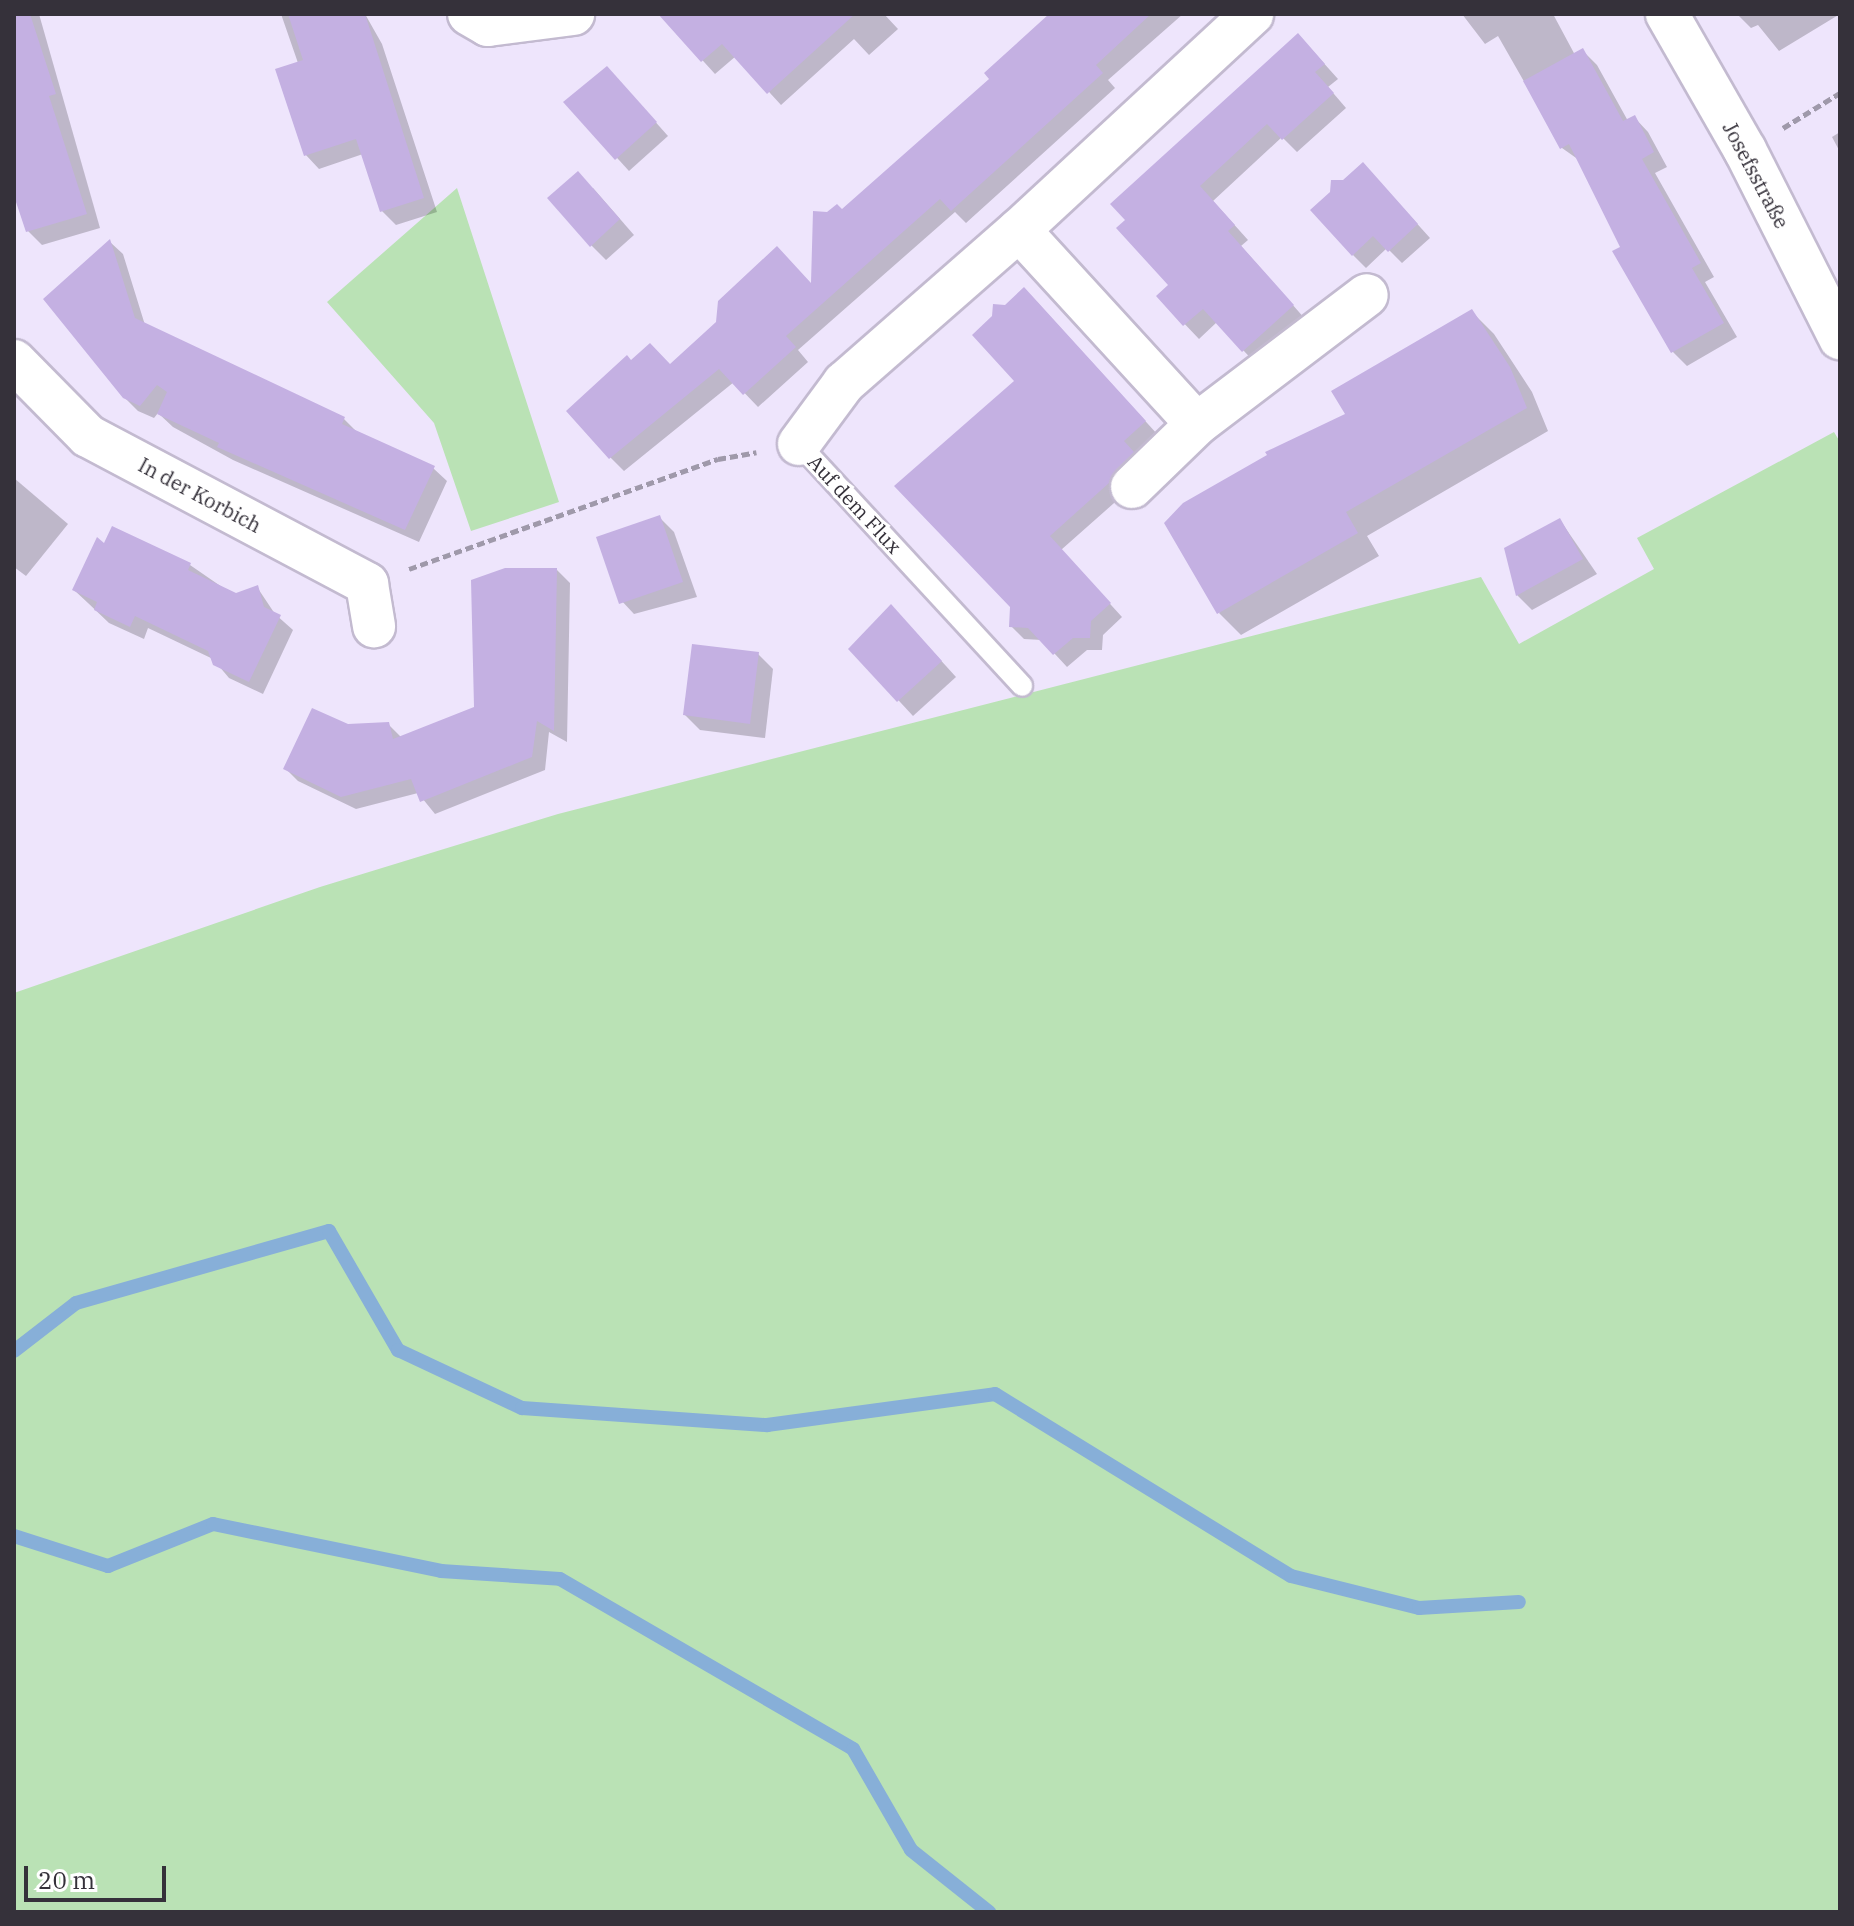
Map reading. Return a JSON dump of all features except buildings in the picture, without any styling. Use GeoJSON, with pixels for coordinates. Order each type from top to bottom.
{"type":"FeatureCollection","features":[{"type":"Feature","properties":{"kind":"street"},"geometry":{"type":"LineString","coordinates":[[469,14],[488,25],[573,14]]}},
{"type":"Feature","properties":{"kind":"street","name":"Auf dem Flux"},"geometry":{"type":"LineString","coordinates":[[799,444],[844,383],[1019,230],[1252,14]]}},
{"type":"Feature","properties":{"kind":"street","name":"Josefsstraße"},"geometry":{"type":"LineString","coordinates":[[1667,14],[1745,150],[1840,338]]}},
{"type":"Feature","properties":{"kind":"street"},"geometry":{"type":"LineString","coordinates":[[1019,230],[1197,424]]}},
{"type":"Feature","properties":{"kind":"street"},"geometry":{"type":"LineString","coordinates":[[1132,487],[1197,424],[1367,295]]}},
{"type":"Feature","properties":{"kind":"street","name":"In der Korbich"},"geometry":{"type":"LineString","coordinates":[[14,361],[88,436],[367,584]]}},
{"type":"Feature","properties":{"kind":"street"},"geometry":{"type":"LineString","coordinates":[[367,584],[374,626]]}},
{"type":"Feature","properties":{"kind":"lane","name":"Auf dem Flux"},"geometry":{"type":"LineString","coordinates":[[799,444],[1022,686]]}},
{"type":"Feature","properties":{"kind":"path"},"geometry":{"type":"LineString","coordinates":[[1745,150],[1840,93]]}},
{"type":"Feature","properties":{"kind":"path"},"geometry":{"type":"LineString","coordinates":[[367,584],[718,459],[799,444]]}},
{"type":"Feature","properties":{"kind":"green space"},"geometry":{"type":"Polygon","coordinates":[[[457,188],[559,502],[471,531],[434,423],[327,302],[457,188]]]}},
{"type":"Feature","properties":{"kind":"green space"},"geometry":{"type":"Polygon","coordinates":[[[1834,432],[1840,442],[1840,1912],[14,1912],[14,993],[320,887],[558,814],[1481,577],[1519,644],[1654,569],[1637,538],[1834,432]]]}},
{"type":"Feature","properties":{"kind":"waterway"},"geometry":{"type":"LineString","coordinates":[[14,1351],[76,1303],[329,1231],[398,1350],[522,1408],[767,1425],[995,1394],[1291,1576],[1419,1608],[1519,1602]]}},
{"type":"Feature","properties":{"kind":"waterway"},"geometry":{"type":"LineString","coordinates":[[14,1536],[108,1566],[213,1524],[441,1571],[560,1579],[853,1749],[911,1850],[989,1912]]}}]}
